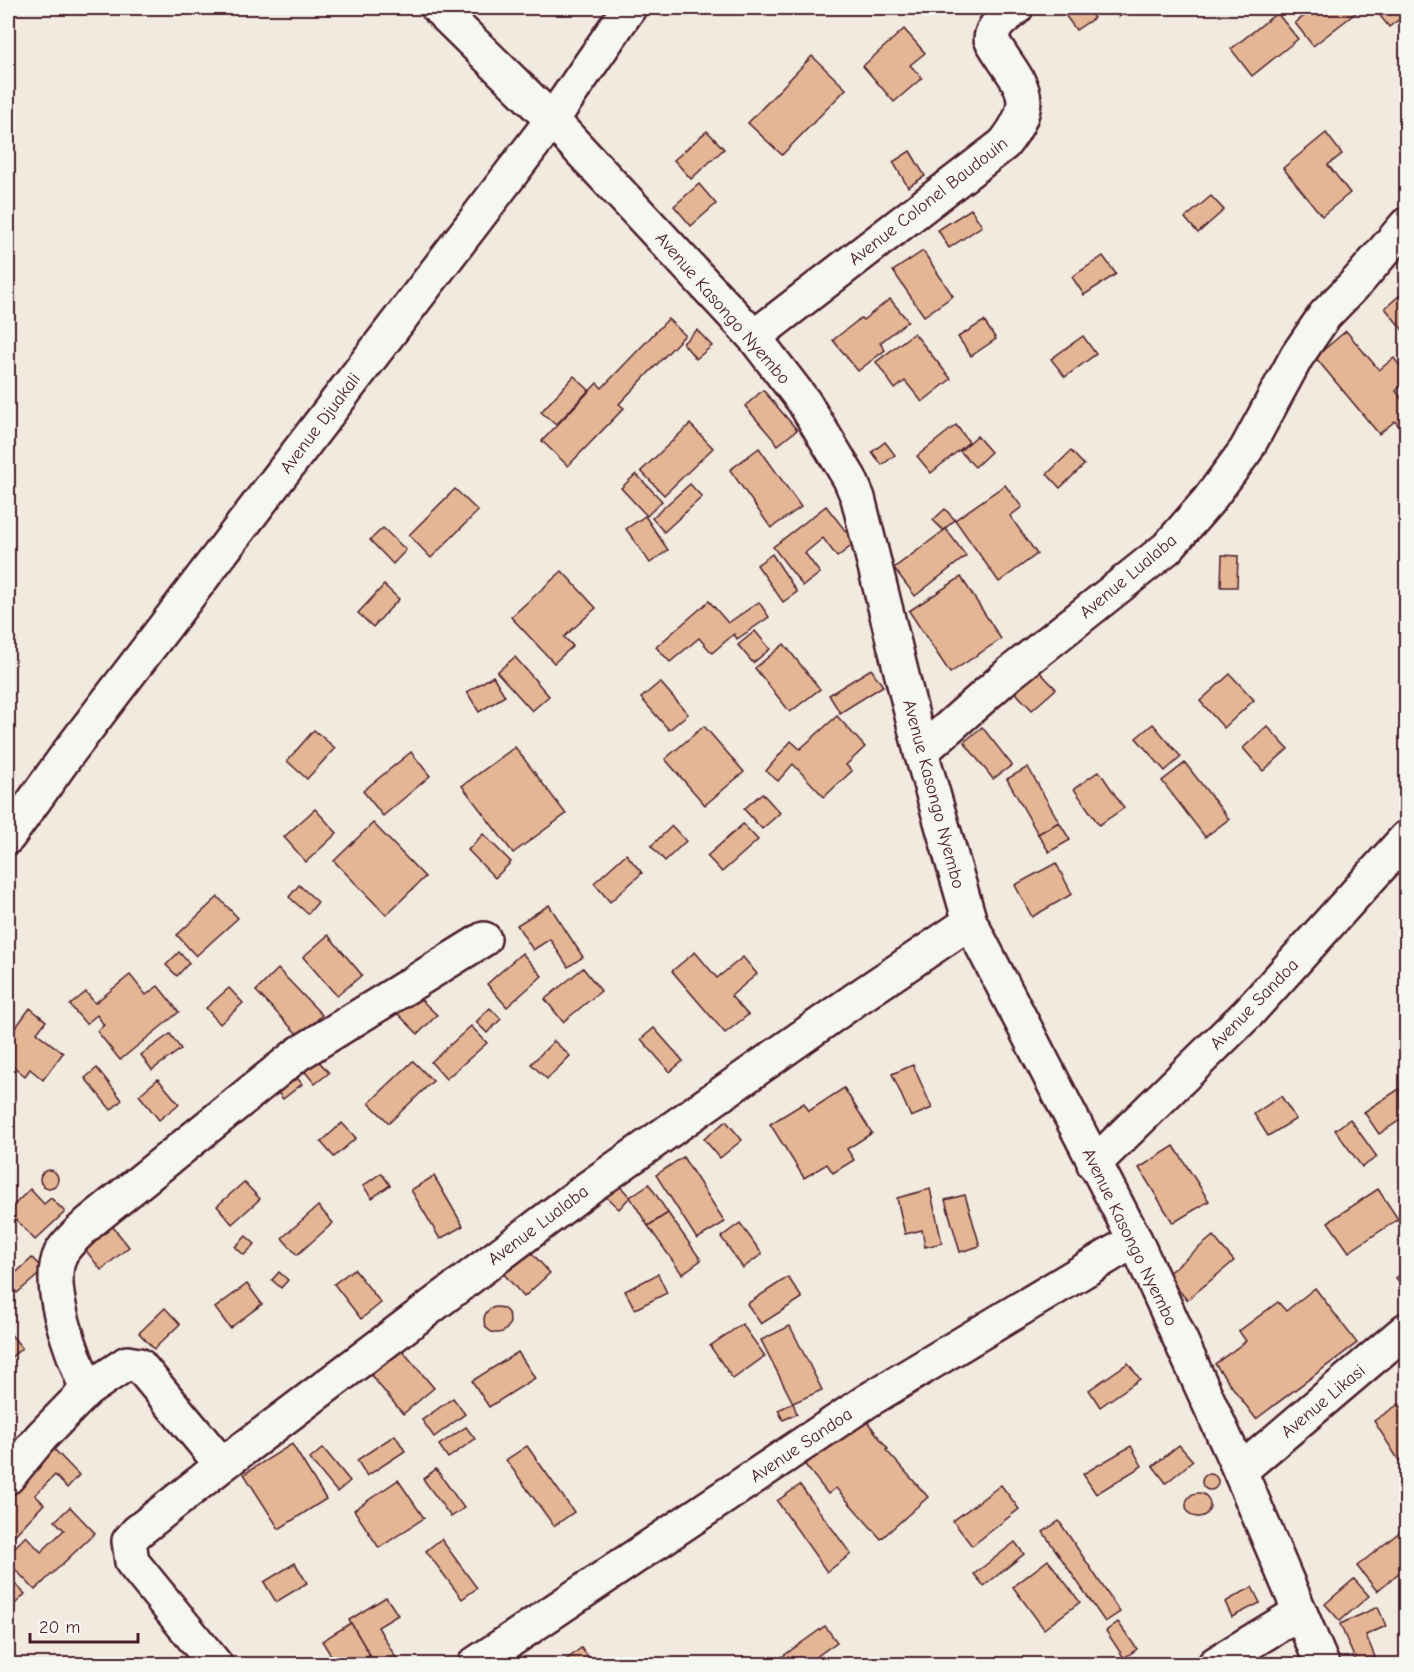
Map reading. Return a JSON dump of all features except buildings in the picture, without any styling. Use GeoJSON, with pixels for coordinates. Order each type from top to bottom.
{"type":"FeatureCollection","features":[{"type":"Feature","properties":{"kind":"street","name":"Avenue Kasongo Nyembo"},"geometry":{"type":"LineString","coordinates":[[438,8],[552,120],[754,337],[804,402],[850,479],[858,498],[921,752],[970,922],[1135,1240],[1240,1471],[1322,1665]]}},
{"type":"Feature","properties":{"kind":"street","name":"Avenue Djuakali"},"geometry":{"type":"LineString","coordinates":[[8,837],[69,752],[552,120],[629,8]]}},
{"type":"Feature","properties":{"kind":"street","name":"Avenue Colonel Baudouin"},"geometry":{"type":"LineString","coordinates":[[754,337],[1004,144],[1015,130],[1025,102],[1023,90],[991,39],[995,27],[1016,8]]}},
{"type":"Feature","properties":{"kind":"street","name":"Avenue Lualaba"},"geometry":{"type":"LineString","coordinates":[[921,752],[1009,674],[1167,548],[1208,501],[1246,450],[1297,356],[1325,315],[1407,225]]}},
{"type":"Feature","properties":{"kind":"street","name":"Avenue Sandoa"},"geometry":{"type":"LineString","coordinates":[[1094,1164],[1248,1013],[1407,838]]}},
{"type":"Feature","properties":{"kind":"street","name":"Avenue Lualaba"},"geometry":{"type":"LineString","coordinates":[[215,1665],[132,1562],[129,1541],[137,1532],[588,1188],[856,999],[970,922]]}},
{"type":"Feature","properties":{"kind":"street"},"geometry":{"type":"LineString","coordinates":[[87,1390],[66,1334],[55,1280],[62,1253],[90,1222],[298,1054],[484,939]]}},
{"type":"Feature","properties":{"kind":"street","name":"Avenue Sandoa"},"geometry":{"type":"LineString","coordinates":[[475,1665],[867,1401],[1135,1240]]}},
{"type":"Feature","properties":{"kind":"street","name":"Avenue Likasi"},"geometry":{"type":"LineString","coordinates":[[1240,1471],[1407,1330]]}},
{"type":"Feature","properties":{"kind":"street"},"geometry":{"type":"LineString","coordinates":[[8,1477],[40,1437],[87,1390],[127,1364],[139,1365],[222,1466]]}},
{"type":"Feature","properties":{"kind":"street"},"geometry":{"type":"LineString","coordinates":[[1215,1665],[1300,1612]]}}]}
